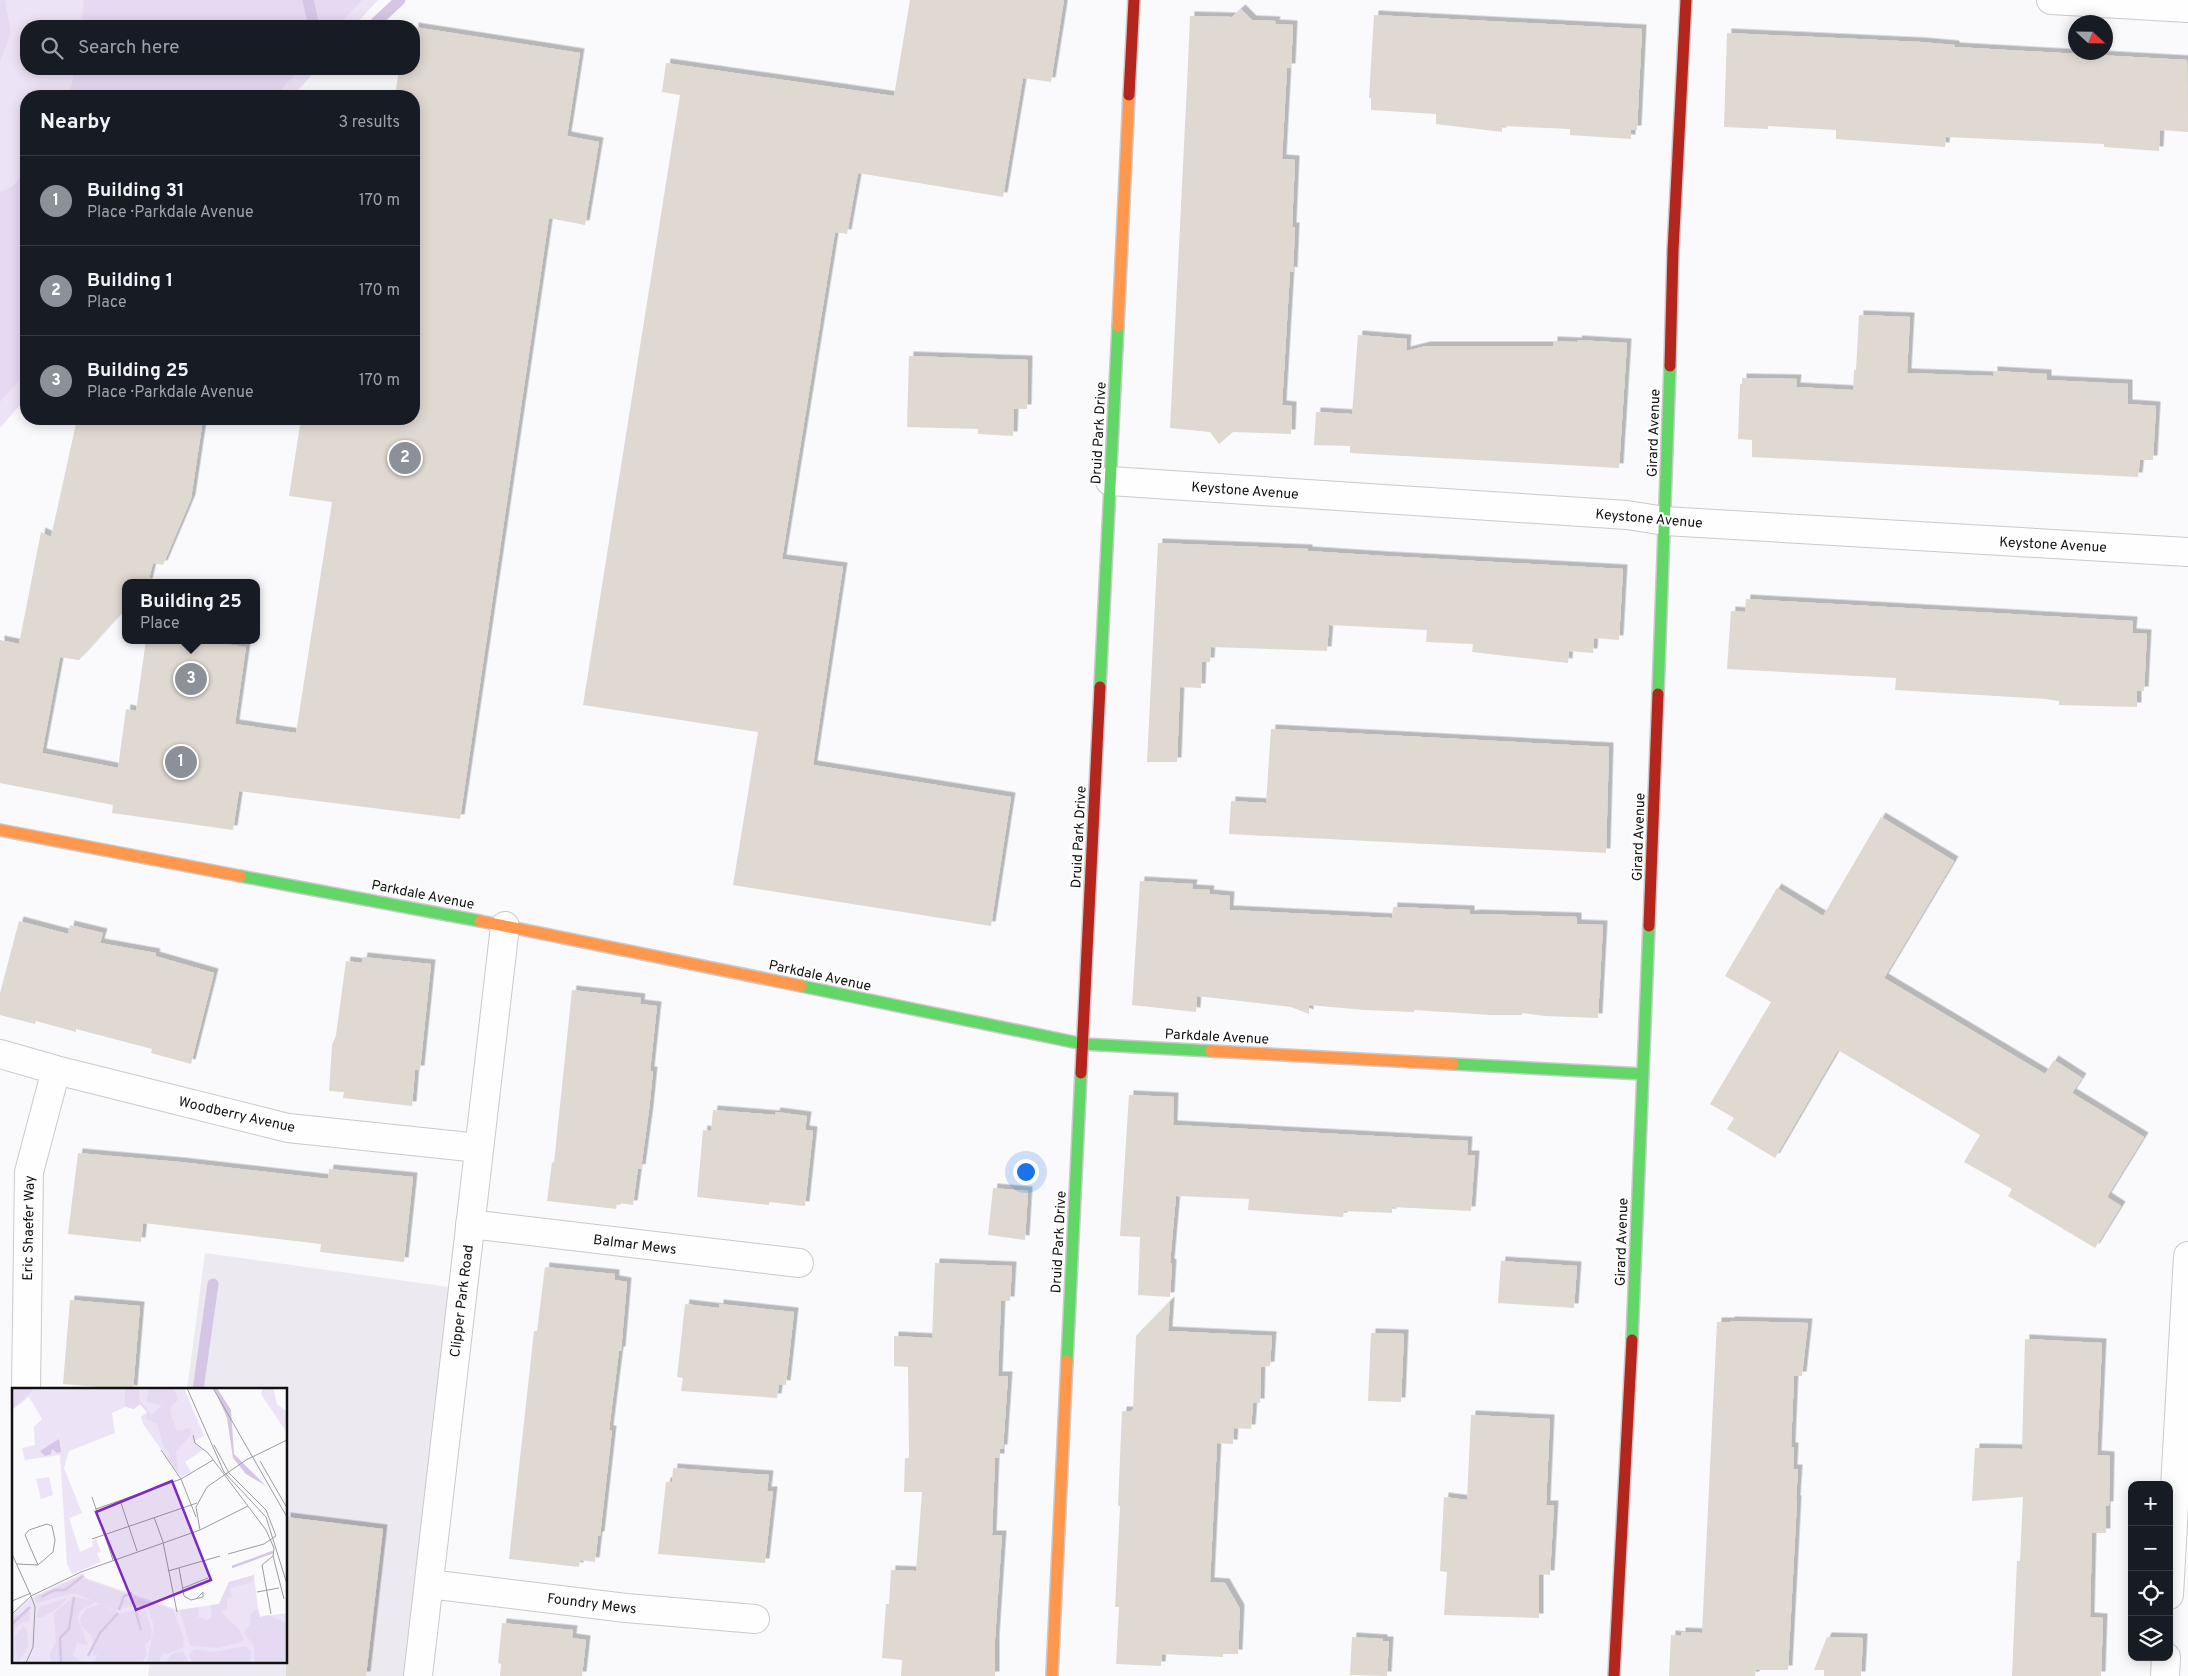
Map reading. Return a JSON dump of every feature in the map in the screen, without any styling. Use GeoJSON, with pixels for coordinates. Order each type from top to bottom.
{"type":"FeatureCollection","features":[{"type":"Feature","properties":{"kind":"street","name":"Druid Park Drive"},"geometry":{"type":"LineString","coordinates":[[1052,1676],[1134,0]]}},
{"type":"Feature","properties":{"kind":"street","name":"Girard Avenue"},"geometry":{"type":"LineString","coordinates":[[1614,1676],[1632,1333],[1665,521],[1673,251],[1686,0]]}},
{"type":"Feature","properties":{"kind":"street"},"geometry":{"type":"LineString","coordinates":[[2051,0],[2188,8]]}},
{"type":"Feature","properties":{"kind":"street","name":"Keystone Avenue"},"geometry":{"type":"LineString","coordinates":[[1110,481],[1627,515],[1665,521],[2188,552]]}},
{"type":"Feature","properties":{"kind":"street","name":"Parkdale Avenue"},"geometry":{"type":"LineString","coordinates":[[0,830],[505,926],[1083,1044],[1643,1074]]}},
{"type":"Feature","properties":{"kind":"street","name":"Clipper Park Road"},"geometry":{"type":"LineString","coordinates":[[418,1676],[505,926]]}},
{"type":"Feature","properties":{"kind":"street","name":"Woodberry Avenue"},"geometry":{"type":"LineString","coordinates":[[0,1054],[56,1070],[288,1128],[479,1148]]}},
{"type":"Feature","properties":{"kind":"street","name":"Eric Shaefer Way"},"geometry":{"type":"LineString","coordinates":[[26,1388],[29,1172],[56,1070]]}},
{"type":"Feature","properties":{"kind":"street","name":"Balmar Mews"},"geometry":{"type":"LineString","coordinates":[[470,1224],[799,1263]]}},
{"type":"Feature","properties":{"kind":"street"},"geometry":{"type":"LineString","coordinates":[[2170,1571],[2188,1256]]}},
{"type":"Feature","properties":{"kind":"street","name":"Foundry Mews"},"geometry":{"type":"LineString","coordinates":[[429,1584],[626,1608],[755,1620]]}},
{"type":"Feature","properties":{"kind":"street"},"geometry":{"type":"LineString","coordinates":[[2165,1676],[2166,1661]]}},
{"type":"Feature","properties":{"kind":"shaded area"},"geometry":{"type":"Polygon","coordinates":[[[0,0],[378,0],[360,20],[20,20],[20,75],[312,75],[298,90],[20,90],[20,405],[0,428],[0,0]]]}},
{"type":"Feature","properties":{"kind":"shaded area"},"geometry":{"type":"Polygon","coordinates":[[[0,0],[5,0],[11,33],[0,61],[0,0]]]}},
{"type":"Feature","properties":{"kind":"shaded area"},"geometry":{"type":"Polygon","coordinates":[[[84,0],[362,0],[344,20],[82,20],[84,0]]]}},
{"type":"Feature","properties":{"kind":"shaded area"},"geometry":{"type":"Polygon","coordinates":[[[74,75],[294,75],[281,90],[70,90],[74,75]]]}},
{"type":"Feature","properties":{"kind":"shaded area"},"geometry":{"type":"Polygon","coordinates":[[[20,177],[20,380],[0,402],[0,192],[12,187],[20,177]]]}},
{"type":"Feature","properties":{"kind":"shaded area"},"geometry":{"type":"Polygon","coordinates":[[[205,1253],[463,1289],[420,1676],[148,1676],[150,1664],[288,1664],[288,1388],[187,1388],[205,1253]]]}},
{"type":"Feature","properties":{"kind":"building"},"geometry":{"type":"Polygon","coordinates":[[[910,0],[1064,0],[1051,82],[1023,78],[1003,197],[858,173],[847,234],[835,232],[782,559],[843,567],[813,765],[1011,797],[991,926],[733,885],[758,732],[583,705],[680,95],[662,92],[666,63],[894,96],[910,0]]]}},
{"type":"Feature","properties":{"kind":"building"},"geometry":{"type":"Polygon","coordinates":[[[1241,9],[1252,20],[1276,21],[1275,24],[1293,25],[1291,68],[1287,68],[1282,159],[1295,160],[1292,227],[1295,227],[1293,272],[1290,271],[1282,405],[1292,406],[1291,434],[1233,432],[1219,444],[1210,432],[1170,428],[1190,16],[1232,17],[1241,9]]]}},
{"type":"Feature","properties":{"kind":"building"},"geometry":{"type":"Polygon","coordinates":[[[1374,15],[1642,29],[1637,130],[1631,130],[1631,139],[1570,135],[1570,129],[1502,126],[1502,132],[1436,124],[1436,114],[1371,110],[1371,98],[1369,98],[1374,15]]]}},
{"type":"Feature","properties":{"kind":"building"},"geometry":{"type":"Polygon","coordinates":[[[420,28],[580,53],[567,136],[599,142],[585,225],[549,218],[460,819],[239,791],[233,830],[112,813],[113,805],[0,783],[0,640],[19,644],[41,532],[51,537],[76,425],[202,425],[191,499],[163,565],[153,563],[149,579],[122,579],[122,612],[79,660],[60,657],[42,753],[118,768],[126,709],[136,711],[145,644],[225,644],[246,647],[235,724],[296,733],[332,502],[289,496],[300,425],[420,425],[420,90],[396,90],[398,75],[420,75],[420,28]]]}},
{"type":"Feature","properties":{"kind":"building"},"geometry":{"type":"Polygon","coordinates":[[[1727,33],[1921,42],[1955,45],[1955,47],[2068,53],[2068,60],[2113,60],[2113,56],[2187,60],[2188,132],[2160,130],[2159,151],[2104,147],[2104,144],[1946,137],[1945,147],[1836,139],[1836,130],[1768,126],[1768,129],[1724,127],[1727,33]]]}},
{"type":"Feature","properties":{"kind":"building"},"geometry":{"type":"Polygon","coordinates":[[[1859,315],[1910,317],[1907,373],[1993,376],[1993,371],[2047,374],[2047,380],[2128,384],[2128,404],[2156,406],[2153,460],[2140,460],[2138,477],[1752,457],[1752,440],[1738,439],[1740,384],[1742,384],[1742,378],[1797,379],[1796,387],[1853,390],[1859,315]]]}},
{"type":"Feature","properties":{"kind":"building"},"geometry":{"type":"Polygon","coordinates":[[[1358,335],[1407,339],[1406,351],[1426,346],[1553,346],[1553,341],[1577,342],[1578,340],[1627,343],[1619,468],[1350,453],[1350,446],[1314,445],[1316,412],[1352,414],[1358,335]]]}},
{"type":"Feature","properties":{"kind":"building"},"geometry":{"type":"Polygon","coordinates":[[[909,356],[1028,360],[1027,409],[1014,409],[1013,436],[978,434],[978,429],[907,427],[909,356]]]}},
{"type":"Feature","properties":{"kind":"building"},"geometry":{"type":"Polygon","coordinates":[[[1158,543],[1308,549],[1308,551],[1385,556],[1623,569],[1619,640],[1594,638],[1593,653],[1569,651],[1568,663],[1472,652],[1473,644],[1426,642],[1427,630],[1329,625],[1327,651],[1211,647],[1210,662],[1202,662],[1201,688],[1180,687],[1177,762],[1147,762],[1158,543]]]}},
{"type":"Feature","properties":{"kind":"building"},"geometry":{"type":"Polygon","coordinates":[[[1746,599],[2133,621],[2132,633],[2147,634],[2144,691],[2137,691],[2137,707],[2059,705],[2059,701],[2045,699],[1895,690],[1896,678],[1727,669],[1731,611],[1745,612],[1746,599]]]}},
{"type":"Feature","properties":{"kind":"building"},"geometry":{"type":"Polygon","coordinates":[[[1271,729],[1609,747],[1606,853],[1229,834],[1231,801],[1266,803],[1271,729]]]}},
{"type":"Feature","properties":{"kind":"building"},"geometry":{"type":"Polygon","coordinates":[[[1881,817],[1954,861],[1884,978],[2045,1074],[2054,1060],[2082,1078],[2072,1093],[2144,1137],[2107,1197],[2121,1206],[2095,1248],[2008,1196],[2012,1189],[1964,1162],[1980,1135],[1838,1050],[1775,1158],[1727,1129],[1734,1118],[1710,1104],[1771,1002],[1725,976],[1777,888],[1823,916],[1881,817]]]}},
{"type":"Feature","properties":{"kind":"building"},"geometry":{"type":"Polygon","coordinates":[[[1140,881],[1193,884],[1192,889],[1210,890],[1209,894],[1230,896],[1229,910],[1392,918],[1393,907],[1470,910],[1470,915],[1577,917],[1577,924],[1603,925],[1598,1018],[1522,1013],[1522,1015],[1490,1015],[1414,1010],[1414,1012],[1365,1010],[1309,1005],[1309,1014],[1291,1007],[1197,996],[1196,1012],[1132,1005],[1140,881]]]}},
{"type":"Feature","properties":{"kind":"building"},"geometry":{"type":"Polygon","coordinates":[[[19,921],[68,934],[70,925],[103,933],[100,943],[156,953],[155,956],[214,973],[191,1064],[151,1053],[152,1049],[76,1029],[76,1032],[36,1021],[35,1024],[0,1015],[0,993],[19,921]]]}},
{"type":"Feature","properties":{"kind":"building"},"geometry":{"type":"Polygon","coordinates":[[[363,957],[431,964],[420,1070],[415,1070],[412,1106],[343,1098],[344,1092],[329,1091],[332,1045],[336,1035],[346,961],[362,963],[363,957]]]}},
{"type":"Feature","properties":{"kind":"building"},"geometry":{"type":"Polygon","coordinates":[[[572,990],[641,998],[640,1004],[657,1006],[650,1071],[653,1071],[649,1110],[641,1169],[638,1168],[633,1205],[617,1203],[616,1209],[547,1201],[552,1162],[554,1163],[572,990]]]}},
{"type":"Feature","properties":{"kind":"building"},"geometry":{"type":"Polygon","coordinates":[[[1129,1095],[1174,1097],[1173,1125],[1468,1141],[1467,1155],[1475,1155],[1471,1211],[1392,1207],[1392,1213],[1344,1211],[1343,1217],[1248,1210],[1249,1199],[1176,1196],[1170,1263],[1172,1264],[1170,1297],[1138,1295],[1140,1237],[1120,1236],[1129,1095]]]}},
{"type":"Feature","properties":{"kind":"building"},"geometry":{"type":"Polygon","coordinates":[[[713,1110],[775,1115],[776,1112],[807,1116],[805,1130],[813,1131],[805,1206],[769,1202],[769,1205],[697,1197],[703,1130],[711,1131],[713,1110]]]}},
{"type":"Feature","properties":{"kind":"building"},"geometry":{"type":"Polygon","coordinates":[[[78,1153],[180,1162],[328,1179],[329,1169],[413,1177],[404,1262],[320,1252],[321,1244],[143,1223],[141,1242],[68,1234],[78,1153]]]}},
{"type":"Feature","properties":{"kind":"building"},"geometry":{"type":"Polygon","coordinates":[[[993,1188],[1028,1191],[1025,1240],[988,1235],[993,1188]]]}},
{"type":"Feature","properties":{"kind":"building"},"geometry":{"type":"Polygon","coordinates":[[[1501,1261],[1577,1266],[1574,1308],[1498,1303],[1501,1261]]]}},
{"type":"Feature","properties":{"kind":"building"},"geometry":{"type":"Polygon","coordinates":[[[935,1263],[1012,1266],[1010,1301],[1001,1301],[998,1376],[1008,1376],[1003,1449],[1000,1449],[1000,1458],[995,1458],[992,1535],[1002,1535],[995,1639],[995,1676],[901,1676],[902,1660],[882,1658],[886,1604],[889,1604],[891,1570],[916,1571],[922,1492],[904,1492],[905,1458],[909,1458],[908,1367],[894,1366],[894,1336],[932,1338],[935,1263]]]}},
{"type":"Feature","properties":{"kind":"building"},"geometry":{"type":"Polygon","coordinates":[[[545,1267],[615,1274],[615,1280],[627,1282],[621,1351],[619,1351],[609,1430],[612,1430],[600,1536],[598,1536],[595,1562],[580,1560],[579,1567],[509,1559],[534,1331],[537,1331],[545,1267]]]}},
{"type":"Feature","properties":{"kind":"building"},"geometry":{"type":"Polygon","coordinates":[[[70,1300],[140,1306],[133,1388],[63,1384],[70,1300]]]}},
{"type":"Feature","properties":{"kind":"building"},"geometry":{"type":"Polygon","coordinates":[[[1170,1301],[1168,1331],[1272,1336],[1270,1366],[1261,1367],[1260,1403],[1253,1403],[1251,1429],[1234,1428],[1233,1444],[1217,1443],[1210,1582],[1225,1583],[1240,1609],[1238,1654],[1223,1654],[1223,1657],[1162,1654],[1161,1666],[1116,1664],[1119,1607],[1115,1607],[1122,1411],[1131,1411],[1133,1409],[1136,1336],[1170,1301]]]}},
{"type":"Feature","properties":{"kind":"building"},"geometry":{"type":"Polygon","coordinates":[[[685,1304],[719,1308],[719,1304],[794,1312],[786,1385],[779,1384],[777,1398],[681,1391],[683,1378],[677,1377],[685,1304]]]}},
{"type":"Feature","properties":{"kind":"building"},"geometry":{"type":"Polygon","coordinates":[[[1717,1322],[1808,1323],[1802,1376],[1794,1376],[1791,1447],[1794,1447],[1793,1469],[1798,1469],[1788,1670],[1756,1670],[1755,1676],[1669,1676],[1671,1635],[1681,1636],[1681,1632],[1702,1633],[1717,1322]]]}},
{"type":"Feature","properties":{"kind":"building"},"geometry":{"type":"Polygon","coordinates":[[[1371,1333],[1404,1334],[1401,1402],[1368,1401],[1371,1333]]]}},
{"type":"Feature","properties":{"kind":"building"},"geometry":{"type":"Polygon","coordinates":[[[2025,1339],[2102,1343],[2097,1455],[2110,1456],[2109,1506],[2106,1506],[2106,1533],[2092,1533],[2090,1617],[2103,1618],[2101,1676],[2012,1676],[2017,1561],[2020,1561],[2023,1497],[1972,1501],[1975,1448],[2022,1449],[2025,1339]]]}},
{"type":"Feature","properties":{"kind":"building"},"geometry":{"type":"Polygon","coordinates":[[[1471,1415],[1550,1419],[1546,1505],[1554,1505],[1550,1575],[1539,1574],[1539,1618],[1444,1615],[1447,1572],[1440,1571],[1444,1497],[1467,1500],[1471,1415]]]}},
{"type":"Feature","properties":{"kind":"building"},"geometry":{"type":"Polygon","coordinates":[[[673,1468],[769,1475],[767,1491],[773,1491],[765,1563],[658,1554],[666,1482],[672,1482],[673,1468]]]}},
{"type":"Feature","properties":{"kind":"building"},"geometry":{"type":"Polygon","coordinates":[[[288,1517],[383,1529],[366,1676],[286,1676],[286,1664],[288,1664],[288,1517]]]}},
{"type":"Feature","properties":{"kind":"building"},"geometry":{"type":"Polygon","coordinates":[[[502,1623],[573,1630],[572,1638],[586,1640],[582,1676],[500,1676],[501,1664],[498,1663],[502,1623]]]}},
{"type":"Feature","properties":{"kind":"building"},"geometry":{"type":"Polygon","coordinates":[[[1352,1637],[1389,1641],[1387,1676],[1350,1675],[1352,1637]]]}},
{"type":"Feature","properties":{"kind":"building"},"geometry":{"type":"Polygon","coordinates":[[[1827,1637],[1863,1638],[1861,1676],[1824,1676],[1824,1670],[1814,1670],[1827,1637]]]}},
{"type":"Feature","properties":{"kind":"waterway"},"geometry":{"type":"LineString","coordinates":[[308,0],[313,20]]}},
{"type":"Feature","properties":{"kind":"waterway"},"geometry":{"type":"LineString","coordinates":[[378,20],[400,0]]}},
{"type":"Feature","properties":{"kind":"waterway"},"geometry":{"type":"LineString","coordinates":[[198,1388],[213,1284]]}},
{"type":"Feature","properties":{"kind":"traffic: fast"},"geometry":{"type":"LineString","coordinates":[[1100,687],[1118,326]]}},
{"type":"Feature","properties":{"kind":"traffic: fast"},"geometry":{"type":"LineString","coordinates":[[1658,694],[1670,366]]}},
{"type":"Feature","properties":{"kind":"traffic: fast"},"geometry":{"type":"LineString","coordinates":[[240,876],[480,921]]}},
{"type":"Feature","properties":{"kind":"traffic: fast"},"geometry":{"type":"LineString","coordinates":[[1632,1340],[1649,926]]}},
{"type":"Feature","properties":{"kind":"traffic: fast"},"geometry":{"type":"LineString","coordinates":[[801,986],[1083,1044],[1211,1051]]}},
{"type":"Feature","properties":{"kind":"traffic: fast"},"geometry":{"type":"LineString","coordinates":[[1453,1064],[1643,1074]]}},
{"type":"Feature","properties":{"kind":"traffic: fast"},"geometry":{"type":"LineString","coordinates":[[1067,1361],[1081,1073]]}},
{"type":"Feature","properties":{"kind":"traffic: slow"},"geometry":{"type":"LineString","coordinates":[[1118,326],[1129,95]]}},
{"type":"Feature","properties":{"kind":"traffic: slow"},"geometry":{"type":"LineString","coordinates":[[0,830],[240,876]]}},
{"type":"Feature","properties":{"kind":"traffic: slow"},"geometry":{"type":"LineString","coordinates":[[480,921],[801,986]]}},
{"type":"Feature","properties":{"kind":"traffic: slow"},"geometry":{"type":"LineString","coordinates":[[1211,1051],[1453,1064]]}},
{"type":"Feature","properties":{"kind":"traffic: slow"},"geometry":{"type":"LineString","coordinates":[[1052,1676],[1067,1361]]}},
{"type":"Feature","properties":{"kind":"traffic: jam"},"geometry":{"type":"LineString","coordinates":[[1129,95],[1134,0]]}},
{"type":"Feature","properties":{"kind":"traffic: jam"},"geometry":{"type":"LineString","coordinates":[[1670,366],[1673,251],[1686,0]]}},
{"type":"Feature","properties":{"kind":"traffic: jam"},"geometry":{"type":"LineString","coordinates":[[1081,1073],[1100,687]]}},
{"type":"Feature","properties":{"kind":"traffic: jam"},"geometry":{"type":"LineString","coordinates":[[1649,926],[1658,694]]}},
{"type":"Feature","properties":{"kind":"traffic: jam"},"geometry":{"type":"LineString","coordinates":[[1614,1676],[1632,1340]]}},
{"type":"Feature","properties":{"kind":"place","name":"Building 1"},"geometry":{"type":"Point","coordinates":[405,458]}},
{"type":"Feature","properties":{"kind":"place","name":"Building 25"},"geometry":{"type":"Point","coordinates":[191,679]}},
{"type":"Feature","properties":{"kind":"place","name":"Building 31"},"geometry":{"type":"Point","coordinates":[181,762]}}]}
